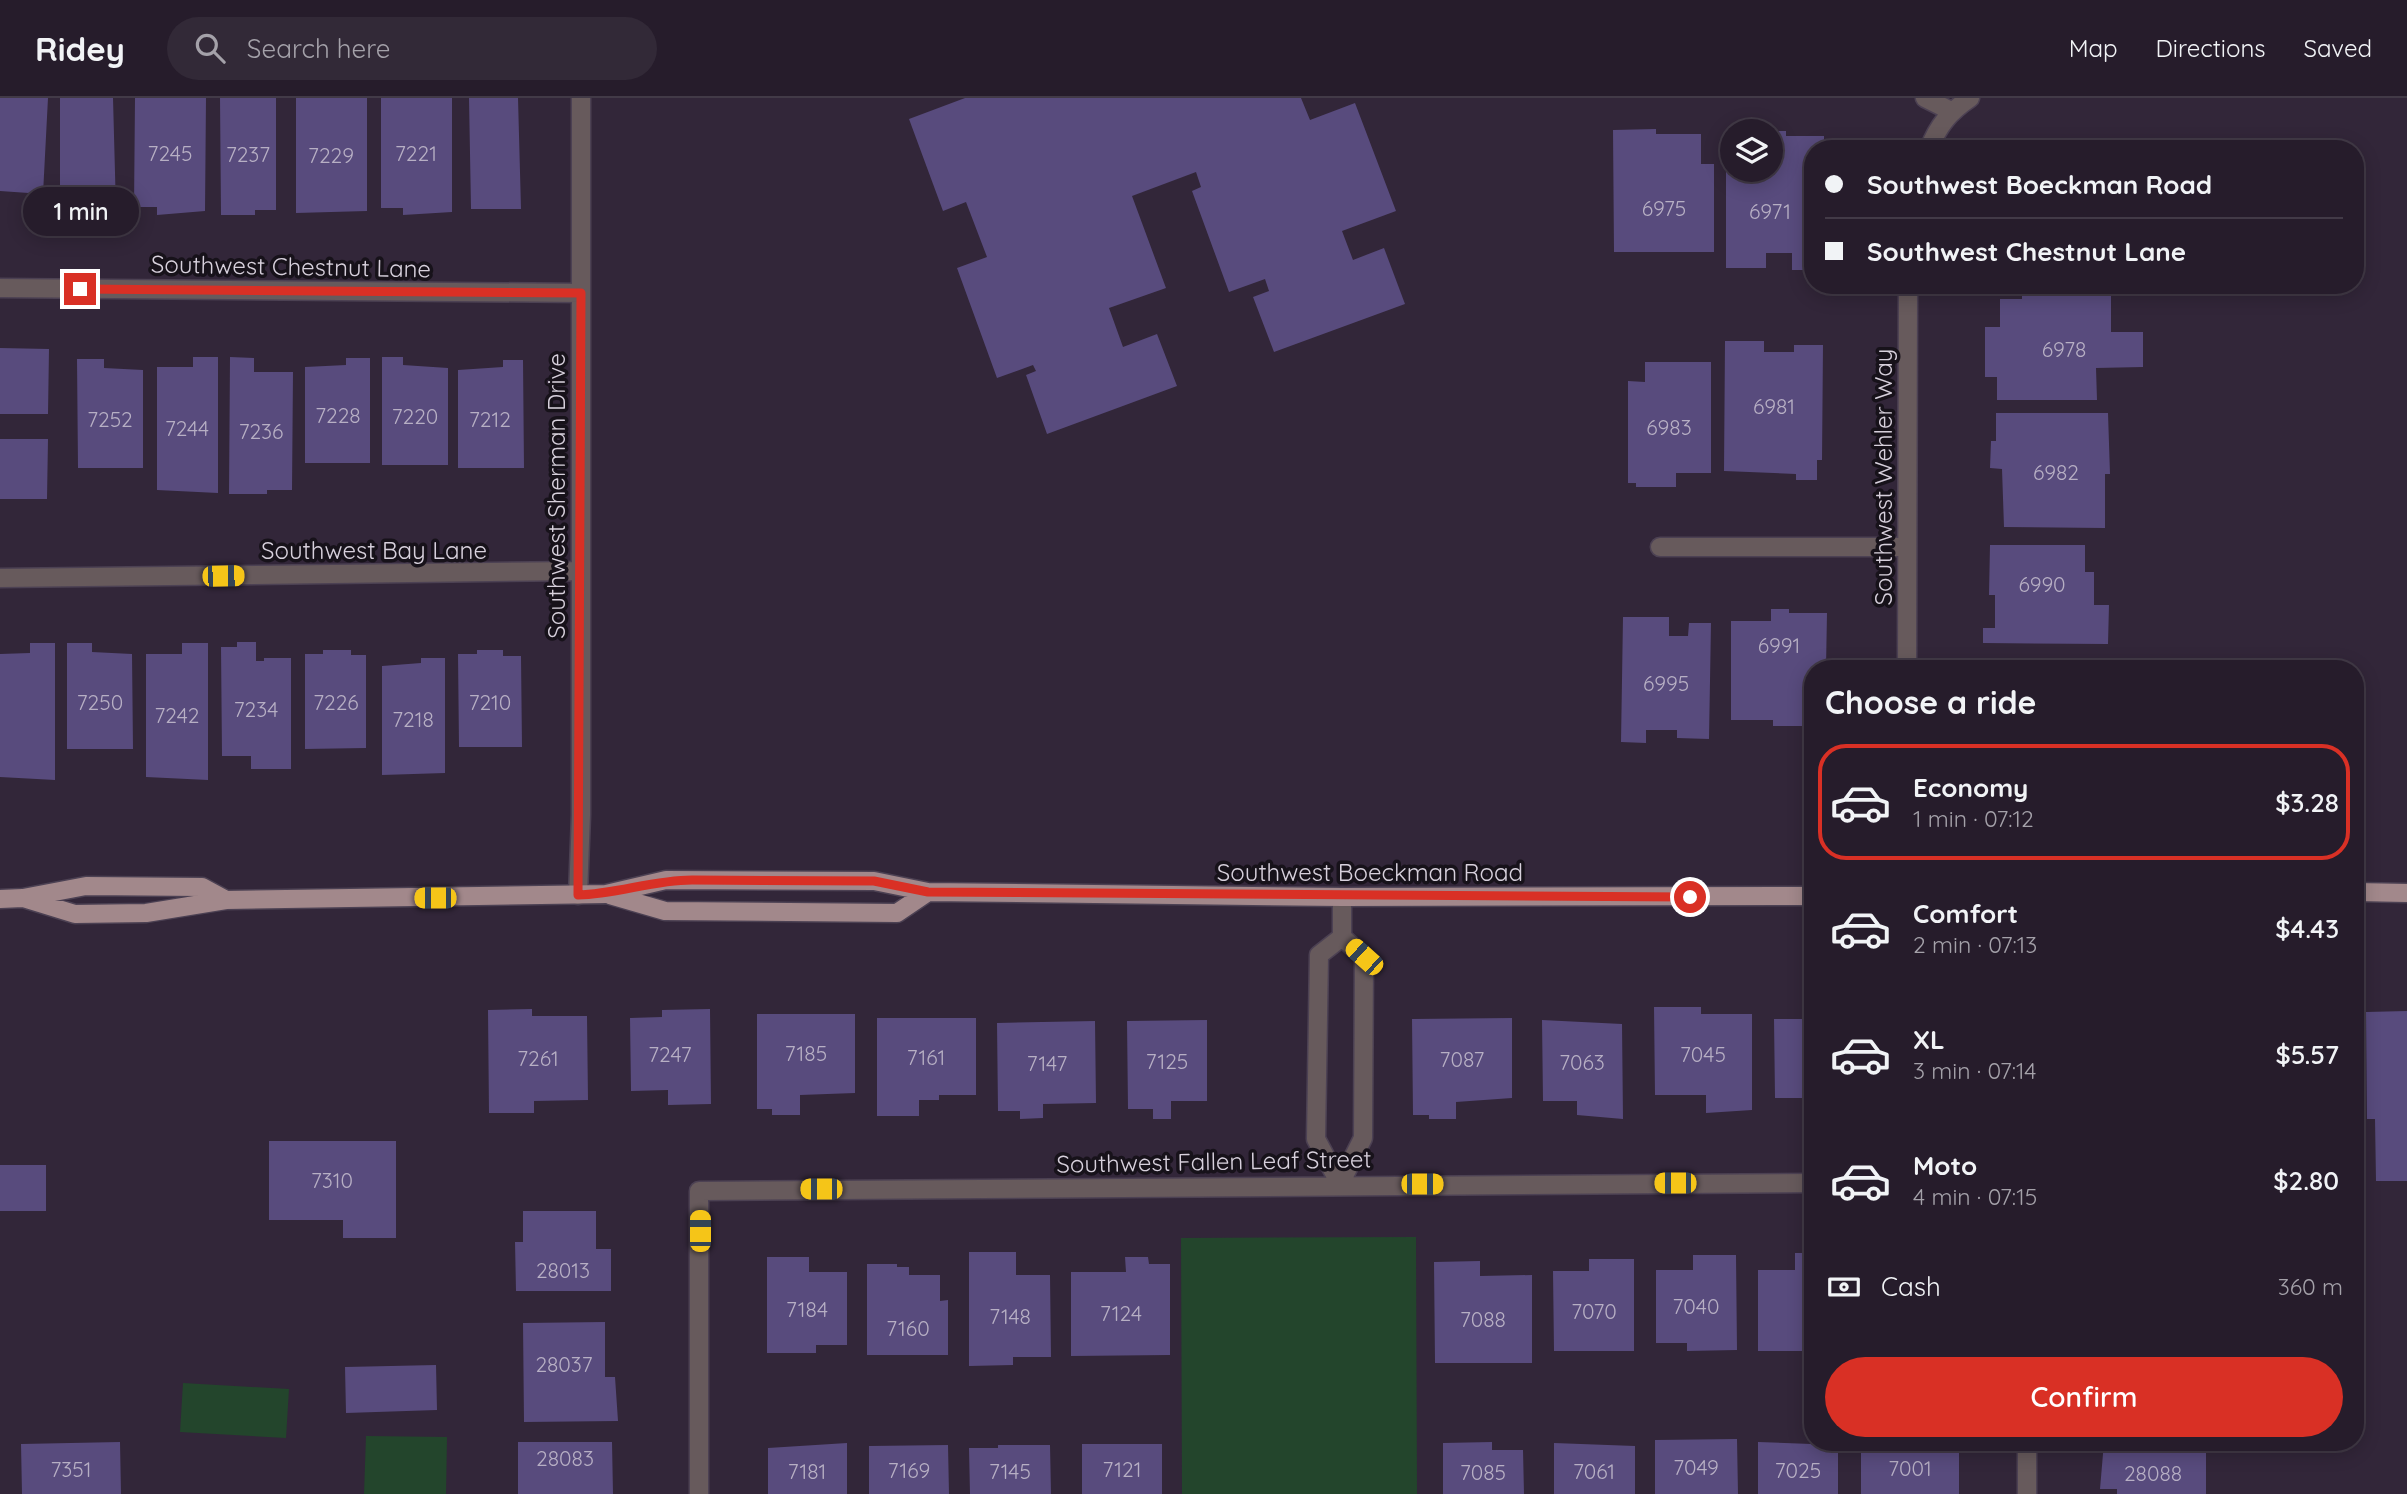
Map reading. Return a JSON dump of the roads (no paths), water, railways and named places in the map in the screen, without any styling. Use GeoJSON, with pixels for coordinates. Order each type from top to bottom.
{"type":"FeatureCollection","features":[{"type":"Feature","properties":{"kind":"main road","name":"Southwest Boeckman Road"},"geometry":{"type":"LineString","coordinates":[[23,898],[75,914],[146,913],[226,900],[606,894],[666,880],[874,881],[928,892],[1342,897],[1804,896]]}},
{"type":"Feature","properties":{"kind":"main road","name":"Southwest Boeckman Road"},"geometry":{"type":"LineString","coordinates":[[0,899],[23,898],[86,886],[189,886],[202,887],[226,900]]}},
{"type":"Feature","properties":{"kind":"main road","name":"Southwest Boeckman Road"},"geometry":{"type":"LineString","coordinates":[[606,894],[666,911],[897,913],[928,892]]}},
{"type":"Feature","properties":{"kind":"main road"},"geometry":{"type":"LineString","coordinates":[[2364,892],[2407,893]]}},
{"type":"Feature","properties":{"kind":"street","name":"Southwest Sherman Drive"},"geometry":{"type":"LineString","coordinates":[[578,895],[581,98]]}},
{"type":"Feature","properties":{"kind":"street"},"geometry":{"type":"LineString","coordinates":[[1925,98],[1951,111]]}},
{"type":"Feature","properties":{"kind":"street"},"geometry":{"type":"LineString","coordinates":[[1932,140],[1951,111],[1970,98]]}},
{"type":"Feature","properties":{"kind":"street","name":"Southwest Chestnut Lane"},"geometry":{"type":"LineString","coordinates":[[0,288],[581,293]]}},
{"type":"Feature","properties":{"kind":"street","name":"Southwest Wehler Way"},"geometry":{"type":"LineString","coordinates":[[1907,660],[1908,294]]}},
{"type":"Feature","properties":{"kind":"street"},"geometry":{"type":"LineString","coordinates":[[1660,547],[1907,547]]}},
{"type":"Feature","properties":{"kind":"street","name":"Southwest Bay Lane"},"geometry":{"type":"LineString","coordinates":[[0,578],[580,571]]}},
{"type":"Feature","properties":{"kind":"street"},"geometry":{"type":"LineString","coordinates":[[1340,1184],[1363,1138],[1364,957],[1342,937],[1342,897]]}},
{"type":"Feature","properties":{"kind":"street"},"geometry":{"type":"LineString","coordinates":[[1340,1184],[1316,1139],[1319,955],[1342,937]]}},
{"type":"Feature","properties":{"kind":"street","name":"Southwest Fallen Leaf Street"},"geometry":{"type":"LineString","coordinates":[[699,1494],[699,1191],[1340,1184],[1804,1183]]}},
{"type":"Feature","properties":{"kind":"street"},"geometry":{"type":"LineString","coordinates":[[2026,1451],[2027,1494]]}}]}
